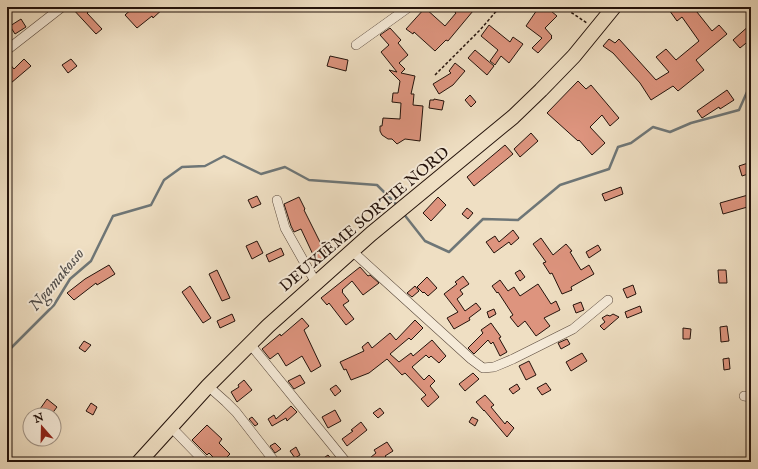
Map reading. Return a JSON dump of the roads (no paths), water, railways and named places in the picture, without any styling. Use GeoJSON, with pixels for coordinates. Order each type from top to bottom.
{"type":"FeatureCollection","features":[{"type":"Feature","properties":{"kind":"main road","name":"DEUXIÈME SORTIE NORD"},"geometry":{"type":"LineString","coordinates":[[139,462],[208,386],[250,344],[316,283],[394,215],[513,117],[547,85],[574,56],[614,7]]}},
{"type":"Feature","properties":{"kind":"street"},"geometry":{"type":"LineString","coordinates":[[7,50],[62,7]]}},
{"type":"Feature","properties":{"kind":"street"},"geometry":{"type":"LineString","coordinates":[[356,45],[409,7]]}},
{"type":"Feature","properties":{"kind":"street"},"geometry":{"type":"LineString","coordinates":[[277,200],[285,228],[316,283]]}},
{"type":"Feature","properties":{"kind":"street"},"geometry":{"type":"LineString","coordinates":[[352,251],[471,359],[483,368],[494,367],[513,359],[572,329],[608,300]]}},
{"type":"Feature","properties":{"kind":"street"},"geometry":{"type":"LineString","coordinates":[[250,344],[346,462]]}},
{"type":"Feature","properties":{"kind":"street"},"geometry":{"type":"LineString","coordinates":[[208,386],[236,412],[274,462]]}},
{"type":"Feature","properties":{"kind":"street"},"geometry":{"type":"LineString","coordinates":[[170,427],[205,462]]}},
{"type":"Feature","properties":{"kind":"waterway","name":"Ngamakosso"},"geometry":{"type":"LineString","coordinates":[[403,213],[425,241],[449,252],[483,219],[518,220],[560,185],[609,169],[618,147],[631,143],[653,127],[670,132],[691,123],[739,110],[751,83]]}},
{"type":"Feature","properties":{"kind":"waterway","name":"Ngamakosso"},"geometry":{"type":"LineString","coordinates":[[7,352],[54,305],[70,279],[91,261],[113,216],[151,205],[164,180],[182,167],[205,166],[224,156],[261,174],[285,167],[309,180],[377,185],[397,205]]}}]}
